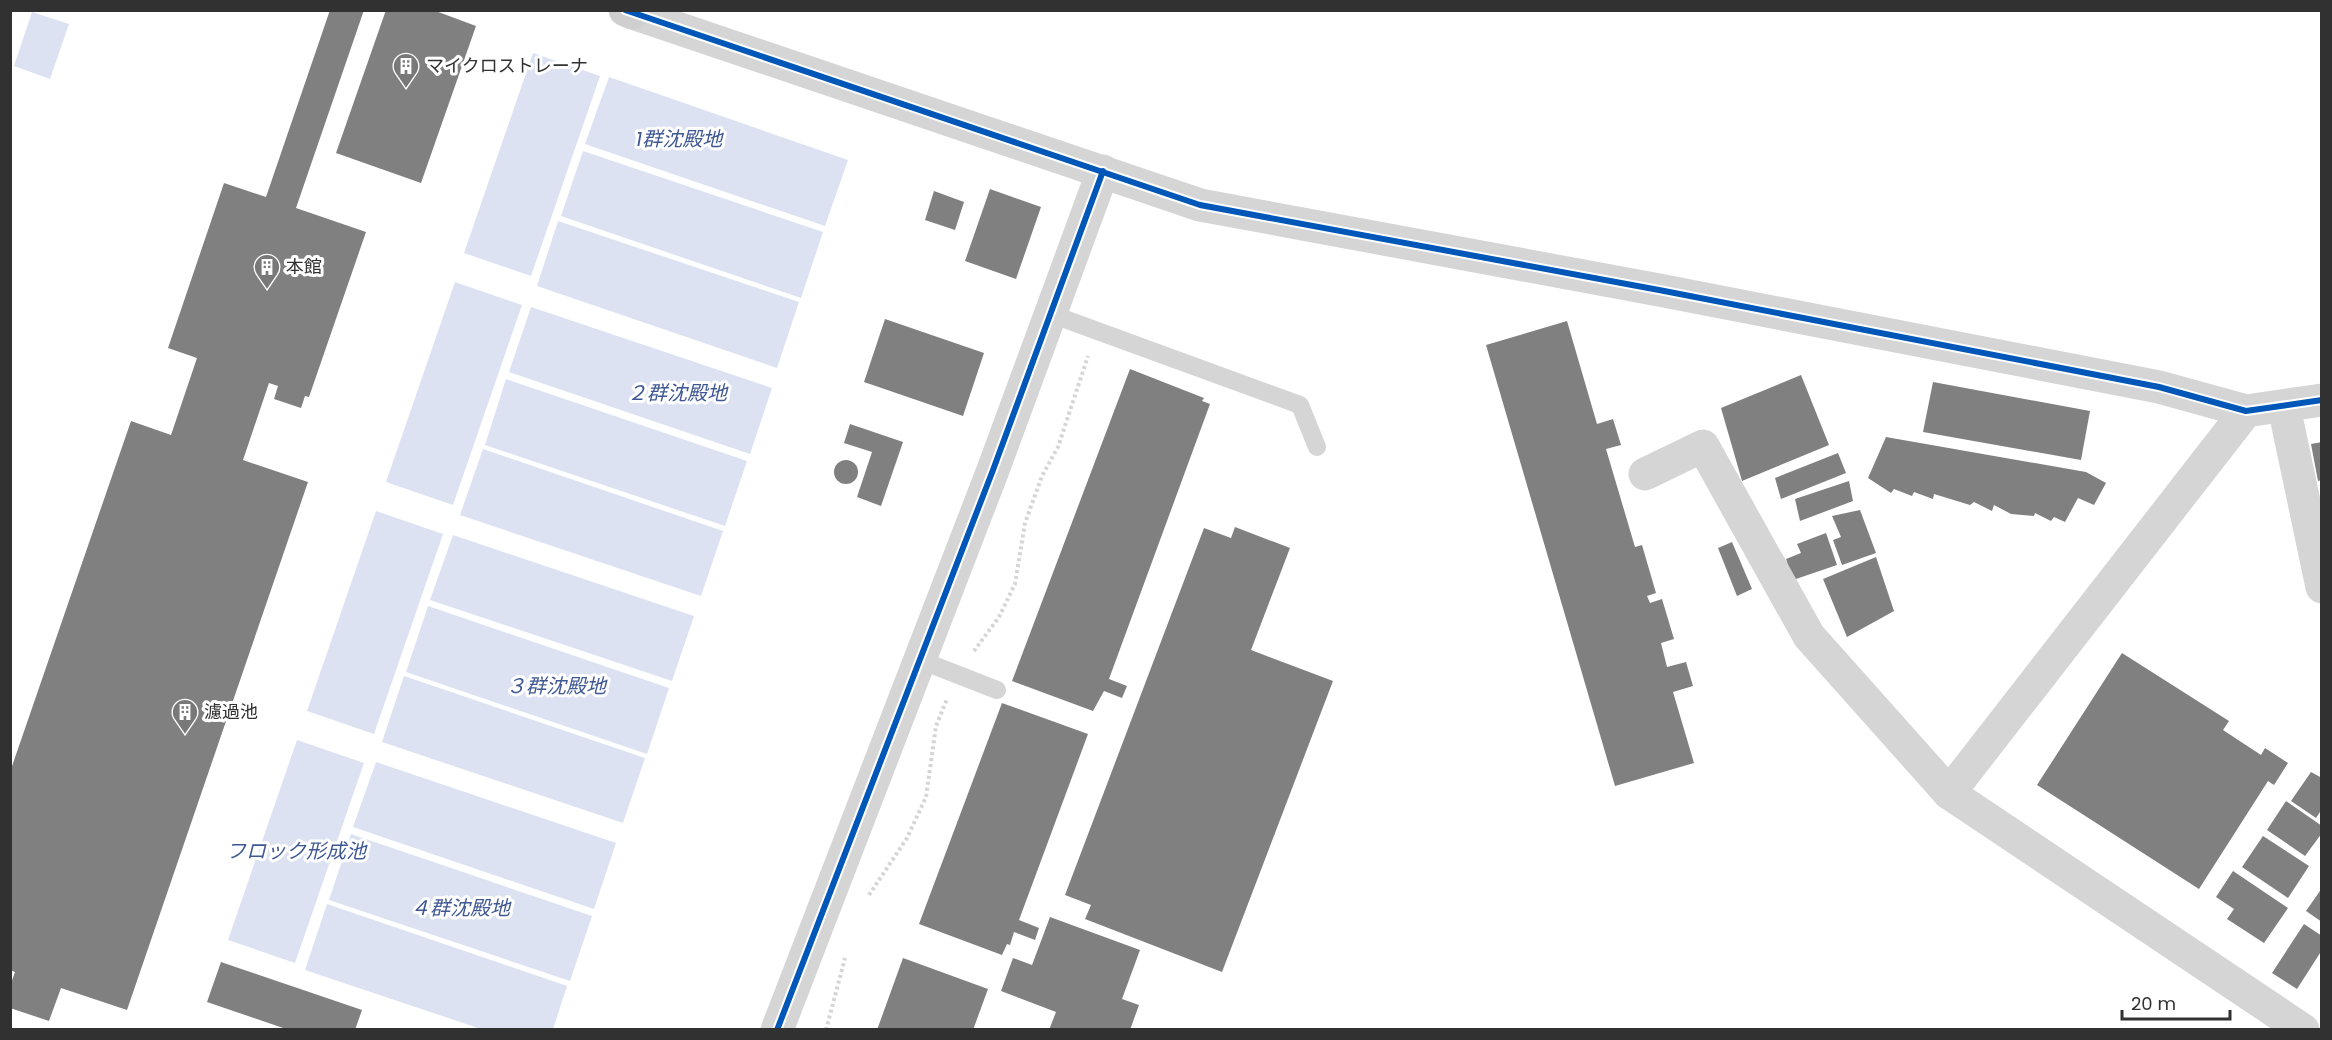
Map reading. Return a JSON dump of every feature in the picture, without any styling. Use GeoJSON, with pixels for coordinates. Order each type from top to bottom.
{"type":"FeatureCollection","features":[{"type":"Feature","properties":{"kind":"street"},"geometry":{"type":"LineString","coordinates":[[629,12],[1200,205],[1659,290],[2158,387],[2246,411],[2322,400]]}},
{"type":"Feature","properties":{"kind":"street"},"geometry":{"type":"LineString","coordinates":[[777,1029],[920,660],[1103,171]]}},
{"type":"Feature","properties":{"kind":"street"},"geometry":{"type":"LineString","coordinates":[[2284,407],[2322,587]]}},
{"type":"Feature","properties":{"kind":"street"},"geometry":{"type":"LineString","coordinates":[[1949,792],[2246,411]]}},
{"type":"Feature","properties":{"kind":"street"},"geometry":{"type":"LineString","coordinates":[[1645,474],[1703,446],[1809,636],[1949,792],[2303,1029]]}},
{"type":"Feature","properties":{"kind":"lane"},"geometry":{"type":"LineString","coordinates":[[1051,314],[1300,405],[1317,447]]}},
{"type":"Feature","properties":{"kind":"lane"},"geometry":{"type":"LineString","coordinates":[[920,660],[998,690]]}},
{"type":"Feature","properties":{"kind":"water"},"geometry":{"type":"Polygon","coordinates":[[[32,12],[69,24],[50,79],[14,66],[32,12]]]}},
{"type":"Feature","properties":{"kind":"water"},"geometry":{"type":"Polygon","coordinates":[[[533,53],[600,76],[531,276],[464,253],[533,53]]]}},
{"type":"Feature","properties":{"kind":"water","name":"1群沈殿地"},"geometry":{"type":"Polygon","coordinates":[[[609,77],[848,160],[825,226],[585,144],[609,77]]]}},
{"type":"Feature","properties":{"kind":"water","name":"1群沈殿地"},"geometry":{"type":"Polygon","coordinates":[[[583,151],[823,232],[801,298],[561,216],[583,151]]]}},
{"type":"Feature","properties":{"kind":"water"},"geometry":{"type":"Polygon","coordinates":[[[558,221],[799,302],[777,368],[537,286],[558,221]]]}},
{"type":"Feature","properties":{"kind":"water"},"geometry":{"type":"Polygon","coordinates":[[[455,282],[522,305],[453,505],[386,482],[455,282]]]}},
{"type":"Feature","properties":{"kind":"water","name":"２群沈殿地"},"geometry":{"type":"Polygon","coordinates":[[[531,307],[772,388],[750,454],[509,372],[531,307]]]}},
{"type":"Feature","properties":{"kind":"water","name":"２群沈殿地"},"geometry":{"type":"Polygon","coordinates":[[[506,379],[747,461],[725,526],[485,445],[506,379]]]}},
{"type":"Feature","properties":{"kind":"water"},"geometry":{"type":"Polygon","coordinates":[[[483,449],[723,531],[701,596],[460,515],[483,449]]]}},
{"type":"Feature","properties":{"kind":"water"},"geometry":{"type":"Polygon","coordinates":[[[376,511],[443,534],[374,734],[307,711],[376,511]]]}},
{"type":"Feature","properties":{"kind":"water","name":"３群沈殿地"},"geometry":{"type":"Polygon","coordinates":[[[453,535],[694,616],[672,681],[430,600],[453,535]]]}},
{"type":"Feature","properties":{"kind":"water","name":"３群沈殿地"},"geometry":{"type":"Polygon","coordinates":[[[428,606],[669,688],[647,754],[406,672],[428,606]]]}},
{"type":"Feature","properties":{"kind":"water","name":"３群沈殿地"},"geometry":{"type":"Polygon","coordinates":[[[404,676],[645,758],[623,823],[382,742],[404,676]]]}},
{"type":"Feature","properties":{"kind":"water","name":"フロック形成池"},"geometry":{"type":"Polygon","coordinates":[[[297,740],[364,763],[295,963],[228,940],[297,740]]]}},
{"type":"Feature","properties":{"kind":"water","name":"４群沈殿地"},"geometry":{"type":"Polygon","coordinates":[[[376,762],[616,843],[594,909],[353,827],[376,762]]]}},
{"type":"Feature","properties":{"kind":"water","name":"４群沈殿地"},"geometry":{"type":"Polygon","coordinates":[[[351,834],[592,916],[570,981],[329,900],[351,834]]]}},
{"type":"Feature","properties":{"kind":"water","name":"４群沈殿地"},"geometry":{"type":"Polygon","coordinates":[[[327,904],[567,986],[553,1029],[481,1029],[305,970],[327,904]]]}},
{"type":"Feature","properties":{"kind":"building"},"geometry":{"type":"Polygon","coordinates":[[[330,10],[364,10],[296,208],[366,232],[309,397],[305,396],[301,408],[274,399],[278,386],[269,383],[243,460],[308,482],[127,1010],[61,988],[49,1021],[10,1008],[10,986],[15,972],[10,970],[10,772],[131,421],[171,435],[197,358],[168,348],[224,183],[266,197],[330,10]]]}},
{"type":"Feature","properties":{"kind":"building","name":"マイクロストレーナ"},"geometry":{"type":"Polygon","coordinates":[[[386,10],[433,10],[476,26],[421,183],[336,153],[386,10]]]}},
{"type":"Feature","properties":{"kind":"building"},"geometry":{"type":"Polygon","coordinates":[[[990,189],[1041,207],[1016,279],[965,261],[990,189]]]}},
{"type":"Feature","properties":{"kind":"building"},"geometry":{"type":"Polygon","coordinates":[[[934,191],[964,202],[955,230],[925,220],[934,191]]]}},
{"type":"Feature","properties":{"kind":"building"},"geometry":{"type":"Polygon","coordinates":[[[885,319],[984,353],[963,416],[864,382],[885,319]]]}},
{"type":"Feature","properties":{"kind":"building"},"geometry":{"type":"Polygon","coordinates":[[[1567,321],[1597,424],[1613,419],[1621,445],[1606,449],[1635,547],[1642,545],[1656,593],[1647,596],[1650,603],[1662,599],[1674,639],[1661,643],[1667,667],[1686,662],[1693,686],[1673,692],[1694,763],[1615,786],[1486,345],[1567,321]]]}},
{"type":"Feature","properties":{"kind":"building"},"geometry":{"type":"Polygon","coordinates":[[[1130,369],[1204,398],[1202,401],[1210,404],[1109,679],[1127,686],[1122,698],[1104,691],[1093,711],[1012,681],[1130,369]]]}},
{"type":"Feature","properties":{"kind":"building"},"geometry":{"type":"Polygon","coordinates":[[[1801,375],[1829,445],[1742,481],[1721,408],[1801,375]]]}},
{"type":"Feature","properties":{"kind":"building"},"geometry":{"type":"Polygon","coordinates":[[[1933,382],[2090,411],[2081,460],[1923,432],[1933,382]]]}},
{"type":"Feature","properties":{"kind":"building"},"geometry":{"type":"Polygon","coordinates":[[[850,424],[903,442],[881,506],[857,497],[872,452],[844,443],[850,424]]]}},
{"type":"Feature","properties":{"kind":"building"},"geometry":{"type":"Polygon","coordinates":[[[1886,437],[2086,472],[2106,483],[2094,505],[2078,498],[2065,522],[2054,517],[2051,521],[2035,513],[2034,516],[2011,514],[1994,505],[1992,511],[1974,502],[1970,505],[1934,494],[1933,499],[1914,492],[1912,496],[1894,489],[1891,493],[1868,478],[1886,437]]]}},
{"type":"Feature","properties":{"kind":"building"},"geometry":{"type":"Polygon","coordinates":[[[2322,442],[2322,480],[2318,481],[2311,444],[2322,442]]]}},
{"type":"Feature","properties":{"kind":"building"},"geometry":{"type":"Polygon","coordinates":[[[1838,453],[1846,473],[1781,499],[1775,478],[1838,453]]]}},
{"type":"Feature","properties":{"kind":"building"},"geometry":{"type":"Polygon","coordinates":[[[846,460],[854,464],[858,472],[854,480],[846,484],[838,480],[834,472],[838,464],[846,460]]]}},
{"type":"Feature","properties":{"kind":"building"},"geometry":{"type":"Polygon","coordinates":[[[1849,481],[1853,501],[1800,521],[1795,499],[1849,481]]]}},
{"type":"Feature","properties":{"kind":"building"},"geometry":{"type":"Polygon","coordinates":[[[1860,510],[1876,553],[1842,565],[1833,540],[1841,537],[1832,516],[1860,510]]]}},
{"type":"Feature","properties":{"kind":"building"},"geometry":{"type":"Polygon","coordinates":[[[1235,527],[1290,548],[1251,650],[1333,681],[1222,972],[1085,919],[1091,905],[1065,895],[1204,528],[1231,538],[1235,527]]]}},
{"type":"Feature","properties":{"kind":"building"},"geometry":{"type":"Polygon","coordinates":[[[1826,533],[1837,565],[1793,580],[1786,559],[1801,553],[1797,544],[1826,533]]]}},
{"type":"Feature","properties":{"kind":"building"},"geometry":{"type":"Polygon","coordinates":[[[1732,542],[1752,589],[1737,596],[1718,548],[1732,542]]]}},
{"type":"Feature","properties":{"kind":"building"},"geometry":{"type":"Polygon","coordinates":[[[1876,557],[1894,611],[1847,637],[1823,579],[1876,557]]]}},
{"type":"Feature","properties":{"kind":"building"},"geometry":{"type":"Polygon","coordinates":[[[2122,653],[2229,721],[2223,730],[2261,755],[2265,748],[2288,763],[2274,785],[2268,781],[2199,889],[2037,785],[2122,653]]]}},
{"type":"Feature","properties":{"kind":"building"},"geometry":{"type":"Polygon","coordinates":[[[1002,703],[1088,734],[1019,920],[1039,928],[1035,940],[1014,932],[1010,945],[1007,944],[1002,955],[919,924],[1002,703]]]}},
{"type":"Feature","properties":{"kind":"building"},"geometry":{"type":"Polygon","coordinates":[[[2311,772],[2322,778],[2322,809],[2316,818],[2291,801],[2311,772]]]}},
{"type":"Feature","properties":{"kind":"building"},"geometry":{"type":"Polygon","coordinates":[[[2286,801],[2322,826],[2322,833],[2305,856],[2267,830],[2286,801]]]}},
{"type":"Feature","properties":{"kind":"building"},"geometry":{"type":"Polygon","coordinates":[[[2263,836],[2309,866],[2288,898],[2242,867],[2263,836]]]}},
{"type":"Feature","properties":{"kind":"building"},"geometry":{"type":"Polygon","coordinates":[[[2233,871],[2288,908],[2264,943],[2227,919],[2234,909],[2216,897],[2233,871]]]}},
{"type":"Feature","properties":{"kind":"building"},"geometry":{"type":"Polygon","coordinates":[[[2322,888],[2322,922],[2306,911],[2322,888]]]}},
{"type":"Feature","properties":{"kind":"building"},"geometry":{"type":"Polygon","coordinates":[[[1050,917],[1140,950],[1122,999],[1139,1005],[1130,1030],[1049,1030],[1056,1012],[1001,991],[1013,958],[1032,965],[1050,917]]]}},
{"type":"Feature","properties":{"kind":"building"},"geometry":{"type":"Polygon","coordinates":[[[2304,924],[2322,936],[2322,950],[2297,989],[2272,973],[2304,924]]]}},
{"type":"Feature","properties":{"kind":"building"},"geometry":{"type":"Polygon","coordinates":[[[903,958],[988,989],[973,1030],[877,1030],[903,958]]]}},
{"type":"Feature","properties":{"kind":"building"},"geometry":{"type":"Polygon","coordinates":[[[221,962],[362,1010],[355,1030],[289,1030],[207,1002],[221,962]]]}},
{"type":"Feature","properties":{"kind":"cycle path"},"geometry":{"type":"LineString","coordinates":[[625,10],[1200,205],[1659,290],[2159,387],[2246,411],[2322,400]]}},
{"type":"Feature","properties":{"kind":"cycle path"},"geometry":{"type":"LineString","coordinates":[[777,1030],[993,470],[1103,171]]}},
{"type":"Feature","properties":{"kind":"place","name":"マイクロストレーナ"},"geometry":{"type":"Point","coordinates":[406,89]}},
{"type":"Feature","properties":{"kind":"place","name":"本館"},"geometry":{"type":"Point","coordinates":[267,290]}},
{"type":"Feature","properties":{"kind":"place","name":"濾過池"},"geometry":{"type":"Point","coordinates":[185,735]}}]}
